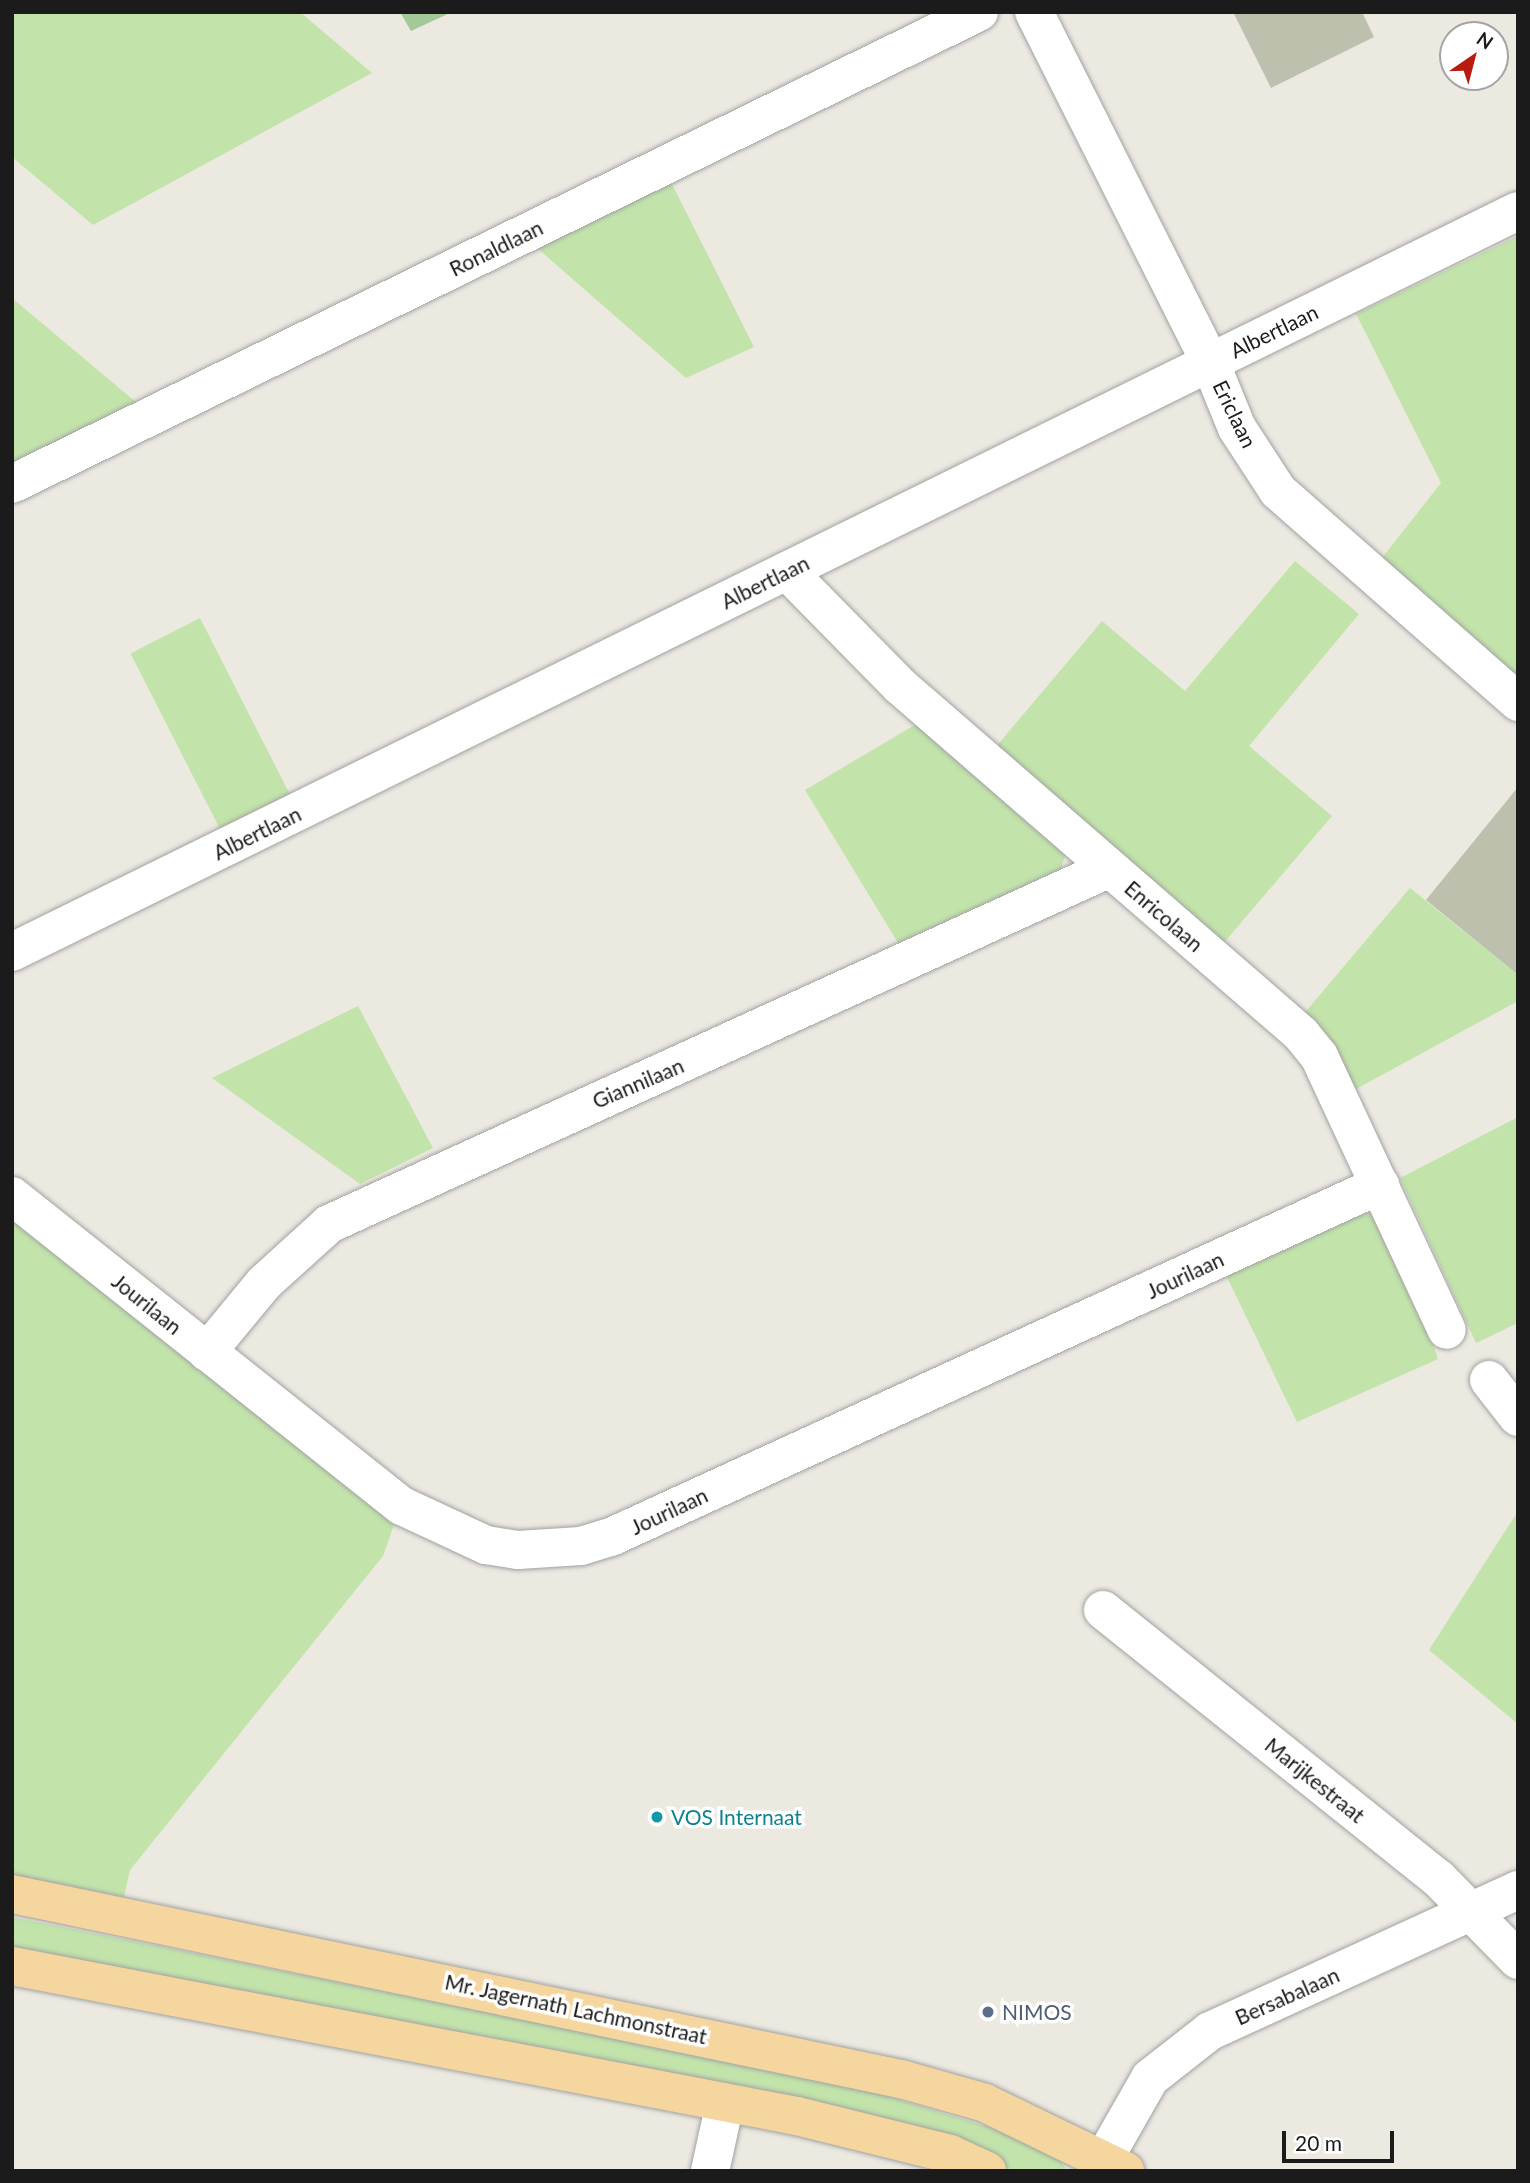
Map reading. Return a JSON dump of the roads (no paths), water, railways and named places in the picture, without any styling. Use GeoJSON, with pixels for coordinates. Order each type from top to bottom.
{"type":"FeatureCollection","features":[{"type":"Feature","properties":{"kind":"main road","name":"Mr. Jagernath Lachmonstraat"},"geometry":{"type":"LineString","coordinates":[[12,1894],[889,2076],[985,2103],[1109,2167]]}},
{"type":"Feature","properties":{"kind":"main road"},"geometry":{"type":"LineString","coordinates":[[12,1966],[725,2103],[950,2154],[987,2171]]}},
{"type":"Feature","properties":{"kind":"street","name":"Ronaldlaan"},"geometry":{"type":"LineString","coordinates":[[12,484],[979,12]]}},
{"type":"Feature","properties":{"kind":"street","name":"Ericlaan"},"geometry":{"type":"LineString","coordinates":[[1034,12],[1210,362],[1237,428],[1278,491],[1518,702]]}},
{"type":"Feature","properties":{"kind":"street","name":"Albertlaan"},"geometry":{"type":"LineString","coordinates":[[12,952],[1518,211]]}},
{"type":"Feature","properties":{"kind":"street","name":"Enricolaan"},"geometry":{"type":"LineString","coordinates":[[787,571],[900,686],[1301,1034],[1319,1056],[1447,1330]]}},
{"type":"Feature","properties":{"kind":"street","name":"Giannilaan"},"geometry":{"type":"LineString","coordinates":[[207,1352],[264,1283],[329,1224],[1108,869]]}},
{"type":"Feature","properties":{"kind":"street","name":"Jourilaan"},"geometry":{"type":"LineString","coordinates":[[12,1196],[402,1506],[442,1528],[486,1545],[518,1550],[581,1546],[611,1537],[1380,1185]]}},
{"type":"Feature","properties":{"kind":"street"},"geometry":{"type":"LineString","coordinates":[[1489,1380],[1518,1416]]}},
{"type":"Feature","properties":{"kind":"street","name":"Marijkestraat"},"geometry":{"type":"LineString","coordinates":[[1103,1610],[1439,1879],[1518,1960]]}},
{"type":"Feature","properties":{"kind":"street","name":"Bersabalaan"},"geometry":{"type":"LineString","coordinates":[[1109,2167],[1150,2078],[1210,2031],[1518,1891]]}},
{"type":"Feature","properties":{"kind":"street"},"geometry":{"type":"LineString","coordinates":[[710,2171],[725,2103]]}},
{"type":"Feature","properties":{"kind":"place","name":"VOS Internaat"},"geometry":{"type":"Point","coordinates":[657,1817]}},
{"type":"Feature","properties":{"kind":"place","name":"NIMOS"},"geometry":{"type":"Point","coordinates":[988,2012]}}]}
